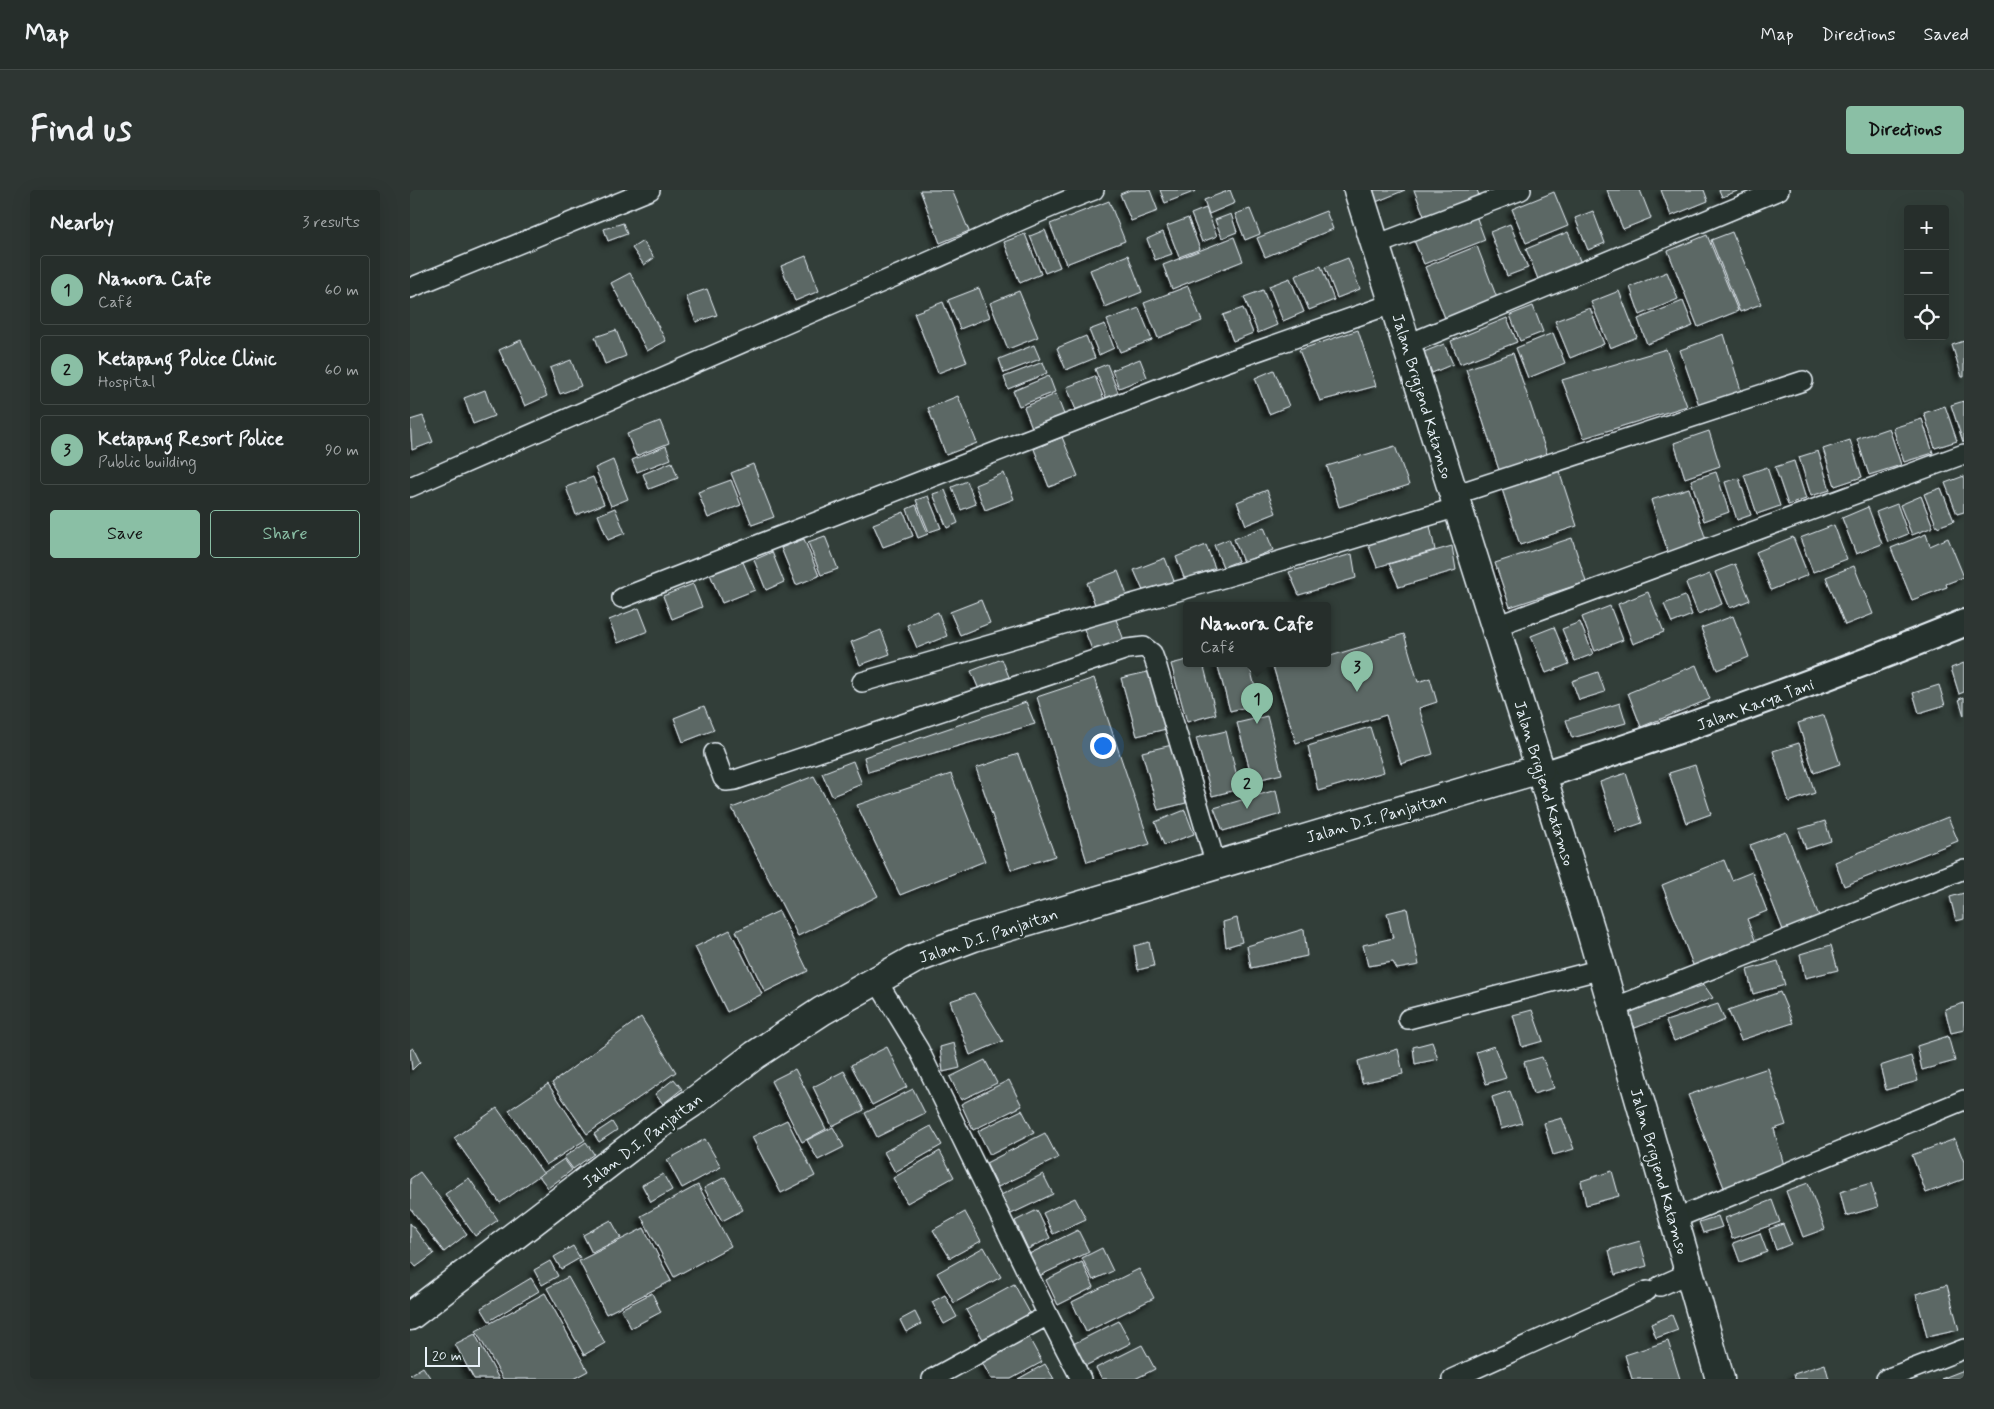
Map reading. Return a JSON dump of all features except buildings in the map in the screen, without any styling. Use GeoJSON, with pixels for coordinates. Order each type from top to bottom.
{"type":"FeatureCollection","features":[{"type":"Feature","properties":{"kind":"main road","name":"Jalan Brigjend Katamso"},"geometry":{"type":"LineString","coordinates":[[1358,190],[1602,969],[1720,1379]]}},
{"type":"Feature","properties":{"kind":"main road","name":"Jalan D.I. Panjaitan"},"geometry":{"type":"LineString","coordinates":[[410,1316],[659,1125],[755,1055],[822,1011],[914,960],[974,936],[1541,772]]}},
{"type":"Feature","properties":{"kind":"street"},"geometry":{"type":"LineString","coordinates":[[410,288],[650,190]]}},
{"type":"Feature","properties":{"kind":"street"},"geometry":{"type":"LineString","coordinates":[[410,487],[722,350],[899,275],[1047,207],[1094,190]]}},
{"type":"Feature","properties":{"kind":"street"},"geometry":{"type":"LineString","coordinates":[[1376,246],[1521,190]]}},
{"type":"Feature","properties":{"kind":"street"},"geometry":{"type":"LineString","coordinates":[[1406,345],[1779,190]]}},
{"type":"Feature","properties":{"kind":"street"},"geometry":{"type":"LineString","coordinates":[[622,598],[1234,359],[1394,303]]}},
{"type":"Feature","properties":{"kind":"street"},"geometry":{"type":"LineString","coordinates":[[862,682],[1250,570],[1803,381]]}},
{"type":"Feature","properties":{"kind":"street"},"geometry":{"type":"LineString","coordinates":[[1496,626],[1964,454]]}},
{"type":"Feature","properties":{"kind":"street","name":"Jalan Karya Tani"},"geometry":{"type":"LineString","coordinates":[[1541,772],[1753,705],[1964,623]]}},
{"type":"Feature","properties":{"kind":"street"},"geometry":{"type":"LineString","coordinates":[[714,753],[723,778],[726,781],[735,780],[1127,648],[1144,646],[1152,653],[1157,667],[1216,865]]}},
{"type":"Feature","properties":{"kind":"street"},"geometry":{"type":"LineString","coordinates":[[1613,1008],[1964,869]]}},
{"type":"Feature","properties":{"kind":"street"},"geometry":{"type":"LineString","coordinates":[[1408,1018],[1602,969]]}},
{"type":"Feature","properties":{"kind":"street"},"geometry":{"type":"LineString","coordinates":[[877,981],[919,1050],[1048,1316],[1081,1379]]}},
{"type":"Feature","properties":{"kind":"street"},"geometry":{"type":"LineString","coordinates":[[1674,1219],[1964,1100]]}},
{"type":"Feature","properties":{"kind":"street"},"geometry":{"type":"LineString","coordinates":[[1452,1379],[1689,1273]]}},
{"type":"Feature","properties":{"kind":"street"},"geometry":{"type":"LineString","coordinates":[[932,1379],[1048,1316]]}},
{"type":"Feature","properties":{"kind":"street"},"geometry":{"type":"LineString","coordinates":[[1886,1379],[1964,1349]]}},
{"type":"Feature","properties":{"kind":"place","name":"Ketapang Resort Police"},"geometry":{"type":"Point","coordinates":[1357,692]}},
{"type":"Feature","properties":{"kind":"place","name":"Namora Cafe"},"geometry":{"type":"Point","coordinates":[1257,724]}},
{"type":"Feature","properties":{"kind":"place","name":"Ketapang Police Clinic"},"geometry":{"type":"Point","coordinates":[1247,809]}}]}
